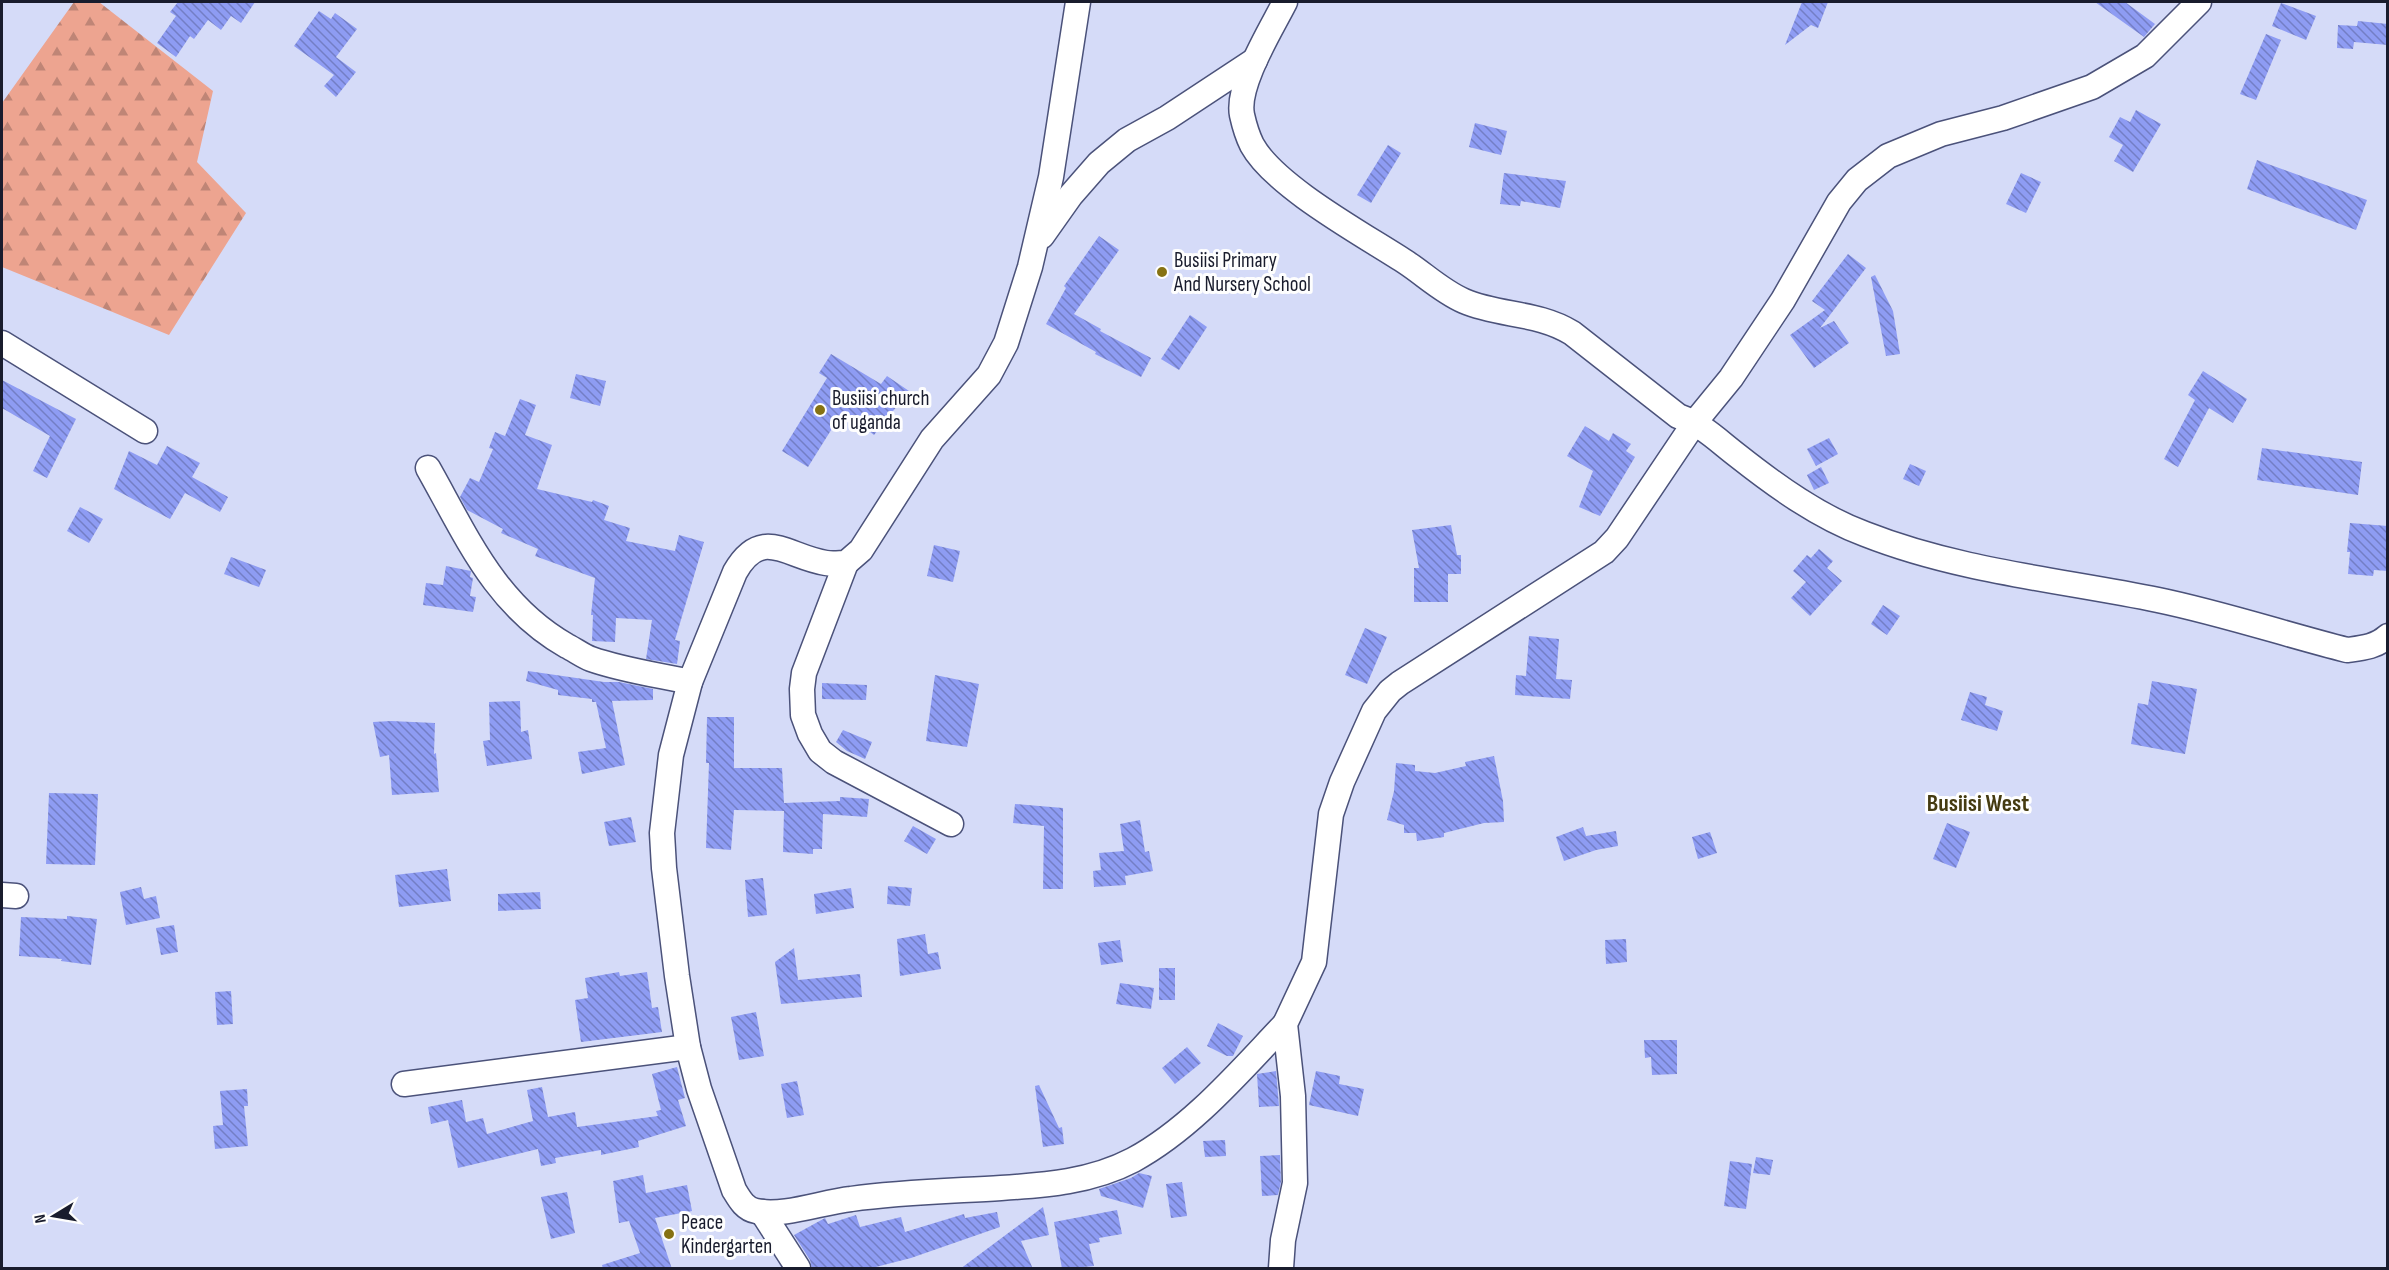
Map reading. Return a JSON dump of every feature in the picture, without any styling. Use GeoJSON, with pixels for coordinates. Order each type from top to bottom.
{"type":"FeatureCollection","features":[{"type":"Feature","properties":{"kind":"street"},"geometry":{"type":"LineString","coordinates":[[951,824],[834,762],[820,751],[803,715],[804,673],[846,563],[861,550],[932,439],[989,375],[1006,343],[1035,246],[1050,177],[1078,2]]}},
{"type":"Feature","properties":{"kind":"street"},"geometry":{"type":"LineString","coordinates":[[1286,2],[1255,60],[1244,93],[1242,113],[1252,146],[1274,172],[1315,204],[1428,276],[1453,295],[1485,307],[1538,317],[1556,323],[1678,416],[1695,422],[1738,457],[1830,518],[1865,534],[1926,554],[2001,571],[2159,600],[2347,650],[2365,648],[2381,642],[2388,636]]}},
{"type":"Feature","properties":{"kind":"street"},"geometry":{"type":"LineString","coordinates":[[846,563],[826,563],[772,546],[760,547],[743,558],[735,572],[690,682],[671,755],[662,833],[676,976],[688,1047],[699,1089],[734,1190],[742,1204],[754,1211],[762,1212],[851,1199],[1066,1182],[1114,1168],[1152,1148],[1175,1130],[1222,1090],[1286,1024],[1314,962],[1331,814],[1342,782],[1374,711],[1390,691],[1400,683],[1604,552],[1617,538],[1695,422],[1731,378],[1783,300],[1839,202],[1857,180],[1888,156],[1941,134],[2003,118],[2092,87],[2145,56],[2199,2]]}},
{"type":"Feature","properties":{"kind":"street"},"geometry":{"type":"LineString","coordinates":[[1035,246],[1071,195],[1099,163],[1127,140],[1167,118],[1255,60]]}},
{"type":"Feature","properties":{"kind":"street"},"geometry":{"type":"LineString","coordinates":[[2,343],[145,432]]}},
{"type":"Feature","properties":{"kind":"street"},"geometry":{"type":"LineString","coordinates":[[428,468],[482,564],[511,603],[531,621],[557,640],[590,659],[690,682]]}},
{"type":"Feature","properties":{"kind":"street"},"geometry":{"type":"LineString","coordinates":[[1281,1269],[1283,1240],[1294,1183],[1293,1096],[1286,1024]]}},
{"type":"Feature","properties":{"kind":"street"},"geometry":{"type":"LineString","coordinates":[[404,1084],[688,1047]]}},
{"type":"Feature","properties":{"kind":"street"},"geometry":{"type":"LineString","coordinates":[[762,1212],[798,1269]]}},
{"type":"Feature","properties":{"kind":"green space"},"geometry":{"type":"Polygon","coordinates":[[[74,2],[99,2],[213,91],[197,162],[246,213],[169,335],[2,267],[2,103],[74,2]]]}},
{"type":"Feature","properties":{"kind":"building"},"geometry":{"type":"Polygon","coordinates":[[[178,2],[255,2],[241,23],[231,16],[221,30],[208,20],[194,39],[190,36],[176,57],[157,43],[176,16],[170,12],[178,2]]]}},
{"type":"Feature","properties":{"kind":"building"},"geometry":{"type":"Polygon","coordinates":[[[1802,2],[1828,2],[1818,28],[1811,25],[1785,45],[1802,2]]]}},
{"type":"Feature","properties":{"kind":"building"},"geometry":{"type":"Polygon","coordinates":[[[2095,2],[2125,2],[2155,24],[2144,37],[2095,2]]]}},
{"type":"Feature","properties":{"kind":"building"},"geometry":{"type":"Polygon","coordinates":[[[2281,3],[2316,16],[2306,40],[2272,26],[2281,3]]]}},
{"type":"Feature","properties":{"kind":"building"},"geometry":{"type":"Polygon","coordinates":[[[319,11],[331,19],[335,13],[357,29],[336,57],[356,72],[336,97],[324,86],[334,75],[294,46],[319,11]]]}},
{"type":"Feature","properties":{"kind":"building"},"geometry":{"type":"Polygon","coordinates":[[[2358,21],[2388,24],[2388,45],[2354,42],[2353,49],[2337,48],[2338,25],[2357,26],[2358,21]]]}},
{"type":"Feature","properties":{"kind":"building"},"geometry":{"type":"Polygon","coordinates":[[[2266,34],[2281,40],[2256,100],[2240,94],[2266,34]]]}},
{"type":"Feature","properties":{"kind":"building"},"geometry":{"type":"Polygon","coordinates":[[[2136,110],[2161,124],[2133,172],[2114,161],[2123,145],[2109,137],[2120,117],[2130,122],[2136,110]]]}},
{"type":"Feature","properties":{"kind":"building"},"geometry":{"type":"Polygon","coordinates":[[[1475,123],[1507,131],[1501,155],[1469,147],[1475,123]]]}},
{"type":"Feature","properties":{"kind":"building"},"geometry":{"type":"Polygon","coordinates":[[[1388,145],[1401,153],[1371,203],[1357,195],[1388,145]]]}},
{"type":"Feature","properties":{"kind":"building"},"geometry":{"type":"Polygon","coordinates":[[[2257,160],[2367,200],[2356,230],[2247,189],[2257,160]]]}},
{"type":"Feature","properties":{"kind":"building"},"geometry":{"type":"Polygon","coordinates":[[[1504,173],[1566,181],[1560,208],[1521,201],[1520,206],[1500,204],[1504,173]]]}},
{"type":"Feature","properties":{"kind":"building"},"geometry":{"type":"Polygon","coordinates":[[[2021,173],[2041,182],[2026,213],[2006,204],[2021,173]]]}},
{"type":"Feature","properties":{"kind":"building"},"geometry":{"type":"Polygon","coordinates":[[[1099,236],[1119,250],[1074,314],[1101,329],[1100,331],[1151,358],[1141,377],[1095,354],[1096,352],[1046,324],[1066,288],[1064,286],[1099,236]]]}},
{"type":"Feature","properties":{"kind":"building"},"geometry":{"type":"Polygon","coordinates":[[[1848,254],[1866,268],[1820,328],[1834,321],[1849,343],[1814,368],[1790,335],[1825,310],[1812,301],[1848,254]]]}},
{"type":"Feature","properties":{"kind":"building"},"geometry":{"type":"Polygon","coordinates":[[[1875,275],[1893,311],[1900,354],[1886,356],[1871,277],[1875,275]]]}},
{"type":"Feature","properties":{"kind":"building"},"geometry":{"type":"Polygon","coordinates":[[[1190,315],[1207,327],[1179,370],[1161,359],[1190,315]]]}},
{"type":"Feature","properties":{"kind":"building"},"geometry":{"type":"Polygon","coordinates":[[[831,354],[881,384],[887,376],[909,391],[874,435],[843,411],[808,467],[782,451],[827,378],[819,373],[831,354]]]}},
{"type":"Feature","properties":{"kind":"building"},"geometry":{"type":"Polygon","coordinates":[[[2203,371],[2247,399],[2233,423],[2209,408],[2178,467],[2164,459],[2195,400],[2188,395],[2203,371]]]}},
{"type":"Feature","properties":{"kind":"building"},"geometry":{"type":"Polygon","coordinates":[[[576,374],[606,381],[600,406],[570,398],[576,374]]]}},
{"type":"Feature","properties":{"kind":"building"},"geometry":{"type":"Polygon","coordinates":[[[2,380],[76,419],[47,478],[33,471],[50,436],[2,408],[2,380]]]}},
{"type":"Feature","properties":{"kind":"building"},"geometry":{"type":"Polygon","coordinates":[[[520,399],[536,405],[525,435],[552,445],[537,489],[592,502],[593,500],[609,506],[604,520],[630,528],[626,541],[675,551],[679,535],[704,542],[675,640],[680,641],[677,664],[646,659],[652,620],[616,618],[615,642],[592,641],[593,615],[591,615],[595,578],[535,556],[538,549],[501,533],[503,529],[467,510],[460,497],[470,478],[479,482],[493,449],[489,448],[495,432],[505,436],[520,399]]]}},
{"type":"Feature","properties":{"kind":"building"},"geometry":{"type":"Polygon","coordinates":[[[1585,426],[1609,441],[1613,433],[1631,444],[1626,451],[1635,457],[1600,516],[1579,507],[1593,471],[1567,456],[1585,426]]]}},
{"type":"Feature","properties":{"kind":"building"},"geometry":{"type":"Polygon","coordinates":[[[1829,438],[1838,454],[1816,466],[1807,449],[1829,438]]]}},
{"type":"Feature","properties":{"kind":"building"},"geometry":{"type":"Polygon","coordinates":[[[167,446],[200,463],[192,477],[228,497],[220,512],[185,493],[170,519],[114,489],[129,451],[157,465],[167,446]]]}},
{"type":"Feature","properties":{"kind":"building"},"geometry":{"type":"Polygon","coordinates":[[[2262,448],[2362,462],[2358,495],[2257,480],[2262,448]]]}},
{"type":"Feature","properties":{"kind":"building"},"geometry":{"type":"Polygon","coordinates":[[[1910,464],[1926,471],[1919,486],[1903,479],[1910,464]]]}},
{"type":"Feature","properties":{"kind":"building"},"geometry":{"type":"Polygon","coordinates":[[[1821,467],[1829,483],[1814,490],[1807,475],[1821,467]]]}},
{"type":"Feature","properties":{"kind":"building"},"geometry":{"type":"Polygon","coordinates":[[[80,507],[103,519],[89,543],[67,531],[80,507]]]}},
{"type":"Feature","properties":{"kind":"building"},"geometry":{"type":"Polygon","coordinates":[[[2350,523],[2388,526],[2388,571],[2374,570],[2373,576],[2348,574],[2350,552],[2347,552],[2350,523]]]}},
{"type":"Feature","properties":{"kind":"building"},"geometry":{"type":"Polygon","coordinates":[[[1451,525],[1457,555],[1461,555],[1461,574],[1448,574],[1448,602],[1414,602],[1414,568],[1419,568],[1412,530],[1451,525]]]}},
{"type":"Feature","properties":{"kind":"building"},"geometry":{"type":"Polygon","coordinates":[[[934,545],[960,551],[953,582],[927,576],[934,545]]]}},
{"type":"Feature","properties":{"kind":"building"},"geometry":{"type":"Polygon","coordinates":[[[1819,549],[1833,561],[1827,568],[1842,581],[1810,616],[1791,598],[1806,582],[1793,571],[1807,555],[1811,558],[1819,549]]]}},
{"type":"Feature","properties":{"kind":"building"},"geometry":{"type":"Polygon","coordinates":[[[231,557],[266,570],[259,587],[224,574],[231,557]]]}},
{"type":"Feature","properties":{"kind":"building"},"geometry":{"type":"Polygon","coordinates":[[[446,566],[471,571],[470,577],[473,578],[470,596],[476,597],[473,612],[423,605],[426,583],[443,585],[446,566]]]}},
{"type":"Feature","properties":{"kind":"building"},"geometry":{"type":"Polygon","coordinates":[[[1883,605],[1900,616],[1887,635],[1871,624],[1883,605]]]}},
{"type":"Feature","properties":{"kind":"building"},"geometry":{"type":"Polygon","coordinates":[[[1365,628],[1387,637],[1367,684],[1345,675],[1365,628]]]}},
{"type":"Feature","properties":{"kind":"building"},"geometry":{"type":"Polygon","coordinates":[[[1529,636],[1559,639],[1556,679],[1572,680],[1570,699],[1515,695],[1516,675],[1526,676],[1529,636]]]}},
{"type":"Feature","properties":{"kind":"building"},"geometry":{"type":"Polygon","coordinates":[[[528,671],[604,682],[619,682],[653,689],[653,700],[612,701],[625,765],[582,774],[578,752],[606,748],[596,702],[592,702],[592,699],[558,695],[558,690],[526,681],[528,671]]]}},
{"type":"Feature","properties":{"kind":"building"},"geometry":{"type":"Polygon","coordinates":[[[935,675],[979,684],[967,747],[926,741],[935,675]]]}},
{"type":"Feature","properties":{"kind":"building"},"geometry":{"type":"Polygon","coordinates":[[[2152,681],[2197,689],[2185,754],[2131,744],[2138,703],[2148,705],[2152,681]]]}},
{"type":"Feature","properties":{"kind":"building"},"geometry":{"type":"Polygon","coordinates":[[[822,683],[867,685],[866,700],[822,699],[822,683]]]}},
{"type":"Feature","properties":{"kind":"building"},"geometry":{"type":"Polygon","coordinates":[[[1970,692],[1987,697],[1985,705],[2003,711],[1997,731],[1961,720],[1970,692]]]}},
{"type":"Feature","properties":{"kind":"building"},"geometry":{"type":"Polygon","coordinates":[[[520,701],[521,732],[528,730],[532,759],[487,766],[483,741],[490,740],[489,702],[520,701]]]}},
{"type":"Feature","properties":{"kind":"building"},"geometry":{"type":"Polygon","coordinates":[[[707,717],[734,717],[734,768],[782,768],[784,803],[840,801],[840,797],[869,799],[867,817],[823,814],[822,849],[813,849],[813,854],[783,852],[784,811],[734,810],[731,850],[706,848],[709,763],[706,763],[707,717]]]}},
{"type":"Feature","properties":{"kind":"building"},"geometry":{"type":"Polygon","coordinates":[[[373,722],[435,723],[434,754],[436,753],[439,792],[392,795],[389,755],[380,757],[373,722]]]}},
{"type":"Feature","properties":{"kind":"building"},"geometry":{"type":"Polygon","coordinates":[[[843,730],[872,742],[865,759],[847,751],[836,742],[843,730]]]}},
{"type":"Feature","properties":{"kind":"building"},"geometry":{"type":"Polygon","coordinates":[[[1494,756],[1503,801],[1504,822],[1484,823],[1444,833],[1444,837],[1417,841],[1416,833],[1404,833],[1404,825],[1387,820],[1394,791],[1396,763],[1415,765],[1415,771],[1435,773],[1466,766],[1465,762],[1494,756]]]}},
{"type":"Feature","properties":{"kind":"building"},"geometry":{"type":"Polygon","coordinates":[[[49,793],[98,794],[95,865],[46,864],[49,793]]]}},
{"type":"Feature","properties":{"kind":"building"},"geometry":{"type":"Polygon","coordinates":[[[1015,804],[1063,808],[1063,889],[1043,889],[1044,826],[1013,823],[1015,804]]]}},
{"type":"Feature","properties":{"kind":"building"},"geometry":{"type":"Polygon","coordinates":[[[631,817],[636,842],[609,846],[604,822],[631,817]]]}},
{"type":"Feature","properties":{"kind":"building"},"geometry":{"type":"Polygon","coordinates":[[[1140,820],[1145,852],[1149,851],[1153,871],[1125,876],[1126,885],[1094,887],[1093,871],[1101,870],[1099,853],[1124,851],[1120,824],[1140,820]]]}},
{"type":"Feature","properties":{"kind":"building"},"geometry":{"type":"Polygon","coordinates":[[[1947,823],[1970,832],[1956,868],[1933,859],[1947,823]]]}},
{"type":"Feature","properties":{"kind":"building"},"geometry":{"type":"Polygon","coordinates":[[[913,826],[936,839],[927,854],[904,841],[913,826]]]}},
{"type":"Feature","properties":{"kind":"building"},"geometry":{"type":"Polygon","coordinates":[[[1583,827],[1586,836],[1616,831],[1618,846],[1596,850],[1564,861],[1556,837],[1583,827]]]}},
{"type":"Feature","properties":{"kind":"building"},"geometry":{"type":"Polygon","coordinates":[[[1710,832],[1717,853],[1698,859],[1692,837],[1710,832]]]}},
{"type":"Feature","properties":{"kind":"building"},"geometry":{"type":"Polygon","coordinates":[[[447,869],[451,901],[399,907],[395,875],[447,869]]]}},
{"type":"Feature","properties":{"kind":"building"},"geometry":{"type":"Polygon","coordinates":[[[763,878],[767,915],[748,917],[745,880],[763,878]]]}},
{"type":"Feature","properties":{"kind":"building"},"geometry":{"type":"Polygon","coordinates":[[[888,886],[912,888],[910,906],[887,904],[888,886]]]}},
{"type":"Feature","properties":{"kind":"building"},"geometry":{"type":"Polygon","coordinates":[[[141,887],[144,899],[156,896],[160,918],[126,925],[120,892],[141,887]]]}},
{"type":"Feature","properties":{"kind":"building"},"geometry":{"type":"Polygon","coordinates":[[[851,888],[854,908],[816,914],[814,894],[851,888]]]}},
{"type":"Feature","properties":{"kind":"building"},"geometry":{"type":"Polygon","coordinates":[[[540,892],[541,909],[498,911],[498,894],[540,892]]]}},
{"type":"Feature","properties":{"kind":"building"},"geometry":{"type":"Polygon","coordinates":[[[67,916],[97,919],[91,965],[61,961],[62,959],[19,956],[21,917],[67,919],[67,916]]]}},
{"type":"Feature","properties":{"kind":"building"},"geometry":{"type":"Polygon","coordinates":[[[174,925],[178,952],[161,955],[156,928],[174,925]]]}},
{"type":"Feature","properties":{"kind":"building"},"geometry":{"type":"Polygon","coordinates":[[[925,934],[928,954],[938,952],[941,969],[900,976],[897,939],[925,934]]]}},
{"type":"Feature","properties":{"kind":"building"},"geometry":{"type":"Polygon","coordinates":[[[1626,939],[1627,962],[1606,964],[1605,940],[1626,939]]]}},
{"type":"Feature","properties":{"kind":"building"},"geometry":{"type":"Polygon","coordinates":[[[1120,940],[1123,962],[1101,965],[1098,943],[1120,940]]]}},
{"type":"Feature","properties":{"kind":"building"},"geometry":{"type":"Polygon","coordinates":[[[794,948],[798,980],[860,974],[862,997],[781,1004],[775,962],[794,948]]]}},
{"type":"Feature","properties":{"kind":"building"},"geometry":{"type":"Polygon","coordinates":[[[1159,968],[1175,968],[1175,1000],[1159,1000],[1159,968]]]}},
{"type":"Feature","properties":{"kind":"building"},"geometry":{"type":"Polygon","coordinates":[[[619,972],[620,976],[647,972],[652,1008],[658,1007],[662,1032],[581,1042],[575,1000],[588,998],[585,978],[619,972]]]}},
{"type":"Feature","properties":{"kind":"building"},"geometry":{"type":"Polygon","coordinates":[[[1120,983],[1154,988],[1151,1009],[1116,1004],[1120,983]]]}},
{"type":"Feature","properties":{"kind":"building"},"geometry":{"type":"Polygon","coordinates":[[[231,991],[233,1024],[217,1025],[215,992],[231,991]]]}},
{"type":"Feature","properties":{"kind":"building"},"geometry":{"type":"Polygon","coordinates":[[[756,1012],[764,1056],[739,1060],[731,1017],[756,1012]]]}},
{"type":"Feature","properties":{"kind":"building"},"geometry":{"type":"Polygon","coordinates":[[[1218,1023],[1243,1036],[1233,1056],[1227,1056],[1207,1046],[1218,1023]]]}},
{"type":"Feature","properties":{"kind":"building"},"geometry":{"type":"Polygon","coordinates":[[[1644,1040],[1677,1040],[1677,1074],[1652,1075],[1651,1057],[1645,1058],[1644,1040]]]}},
{"type":"Feature","properties":{"kind":"building"},"geometry":{"type":"Polygon","coordinates":[[[1187,1047],[1201,1063],[1175,1084],[1162,1068],[1187,1047]]]}},
{"type":"Feature","properties":{"kind":"building"},"geometry":{"type":"Polygon","coordinates":[[[677,1067],[685,1098],[678,1100],[686,1126],[638,1141],[639,1147],[601,1155],[601,1150],[555,1158],[556,1163],[541,1166],[538,1149],[458,1168],[448,1120],[431,1124],[428,1107],[462,1100],[466,1122],[483,1118],[487,1134],[533,1121],[527,1090],[542,1087],[548,1117],[575,1112],[577,1127],[658,1116],[656,1111],[661,1110],[652,1074],[677,1067]]]}},
{"type":"Feature","properties":{"kind":"building"},"geometry":{"type":"Polygon","coordinates":[[[1276,1071],[1279,1106],[1259,1107],[1257,1074],[1276,1071]]]}},
{"type":"Feature","properties":{"kind":"building"},"geometry":{"type":"Polygon","coordinates":[[[1316,1071],[1340,1076],[1339,1084],[1364,1089],[1358,1116],[1309,1105],[1316,1071]]]}},
{"type":"Feature","properties":{"kind":"building"},"geometry":{"type":"Polygon","coordinates":[[[797,1081],[804,1115],[787,1118],[781,1084],[797,1081]]]}},
{"type":"Feature","properties":{"kind":"building"},"geometry":{"type":"Polygon","coordinates":[[[1039,1085],[1059,1128],[1062,1127],[1064,1144],[1043,1147],[1035,1086],[1039,1085]]]}},
{"type":"Feature","properties":{"kind":"building"},"geometry":{"type":"Polygon","coordinates":[[[247,1089],[248,1106],[244,1106],[248,1146],[215,1149],[213,1126],[223,1125],[220,1091],[247,1089]]]}},
{"type":"Feature","properties":{"kind":"building"},"geometry":{"type":"Polygon","coordinates":[[[1225,1140],[1226,1156],[1205,1157],[1203,1141],[1225,1140]]]}},
{"type":"Feature","properties":{"kind":"building"},"geometry":{"type":"Polygon","coordinates":[[[1280,1155],[1281,1182],[1278,1195],[1262,1196],[1260,1156],[1280,1155]]]}},
{"type":"Feature","properties":{"kind":"building"},"geometry":{"type":"Polygon","coordinates":[[[1756,1157],[1773,1160],[1770,1175],[1753,1173],[1756,1157]]]}},
{"type":"Feature","properties":{"kind":"building"},"geometry":{"type":"Polygon","coordinates":[[[1730,1161],[1752,1164],[1746,1209],[1724,1206],[1730,1161]]]}},
{"type":"Feature","properties":{"kind":"building"},"geometry":{"type":"Polygon","coordinates":[[[1139,1173],[1152,1176],[1143,1208],[1101,1196],[1099,1189],[1139,1173]]]}},
{"type":"Feature","properties":{"kind":"building"},"geometry":{"type":"Polygon","coordinates":[[[643,1175],[646,1193],[687,1185],[692,1211],[655,1218],[672,1269],[603,1269],[602,1265],[640,1253],[629,1221],[619,1223],[613,1181],[643,1175]]]}},
{"type":"Feature","properties":{"kind":"building"},"geometry":{"type":"Polygon","coordinates":[[[1182,1182],[1187,1216],[1171,1218],[1166,1184],[1182,1182]]]}},
{"type":"Feature","properties":{"kind":"building"},"geometry":{"type":"Polygon","coordinates":[[[567,1192],[575,1233],[551,1239],[541,1197],[567,1192]]]}},
{"type":"Feature","properties":{"kind":"building"},"geometry":{"type":"Polygon","coordinates":[[[1043,1207],[1049,1235],[1021,1241],[1033,1269],[960,1269],[1043,1207]]]}},
{"type":"Feature","properties":{"kind":"building"},"geometry":{"type":"Polygon","coordinates":[[[1117,1210],[1122,1234],[1099,1238],[1100,1242],[1089,1244],[1094,1266],[1062,1269],[1054,1222],[1117,1210]]]}},
{"type":"Feature","properties":{"kind":"building"},"geometry":{"type":"Polygon","coordinates":[[[997,1212],[1000,1227],[911,1258],[868,1269],[812,1269],[810,1260],[794,1235],[825,1218],[828,1224],[856,1215],[860,1227],[901,1217],[905,1232],[964,1214],[965,1218],[997,1212]]]}},
{"type":"Feature","properties":{"kind":"place","name":"Busiisi Primary And Nursery School"},"geometry":{"type":"Point","coordinates":[1162,272]}},
{"type":"Feature","properties":{"kind":"place","name":"Busiisi church of uganda"},"geometry":{"type":"Point","coordinates":[820,410]}},
{"type":"Feature","properties":{"kind":"place","name":"Peace Kindergarten"},"geometry":{"type":"Point","coordinates":[669,1234]}},
{"type":"Feature","properties":{"kind":"district","name":"Busiisi West"},"geometry":{"type":"Point","coordinates":[1978,803]}}]}
